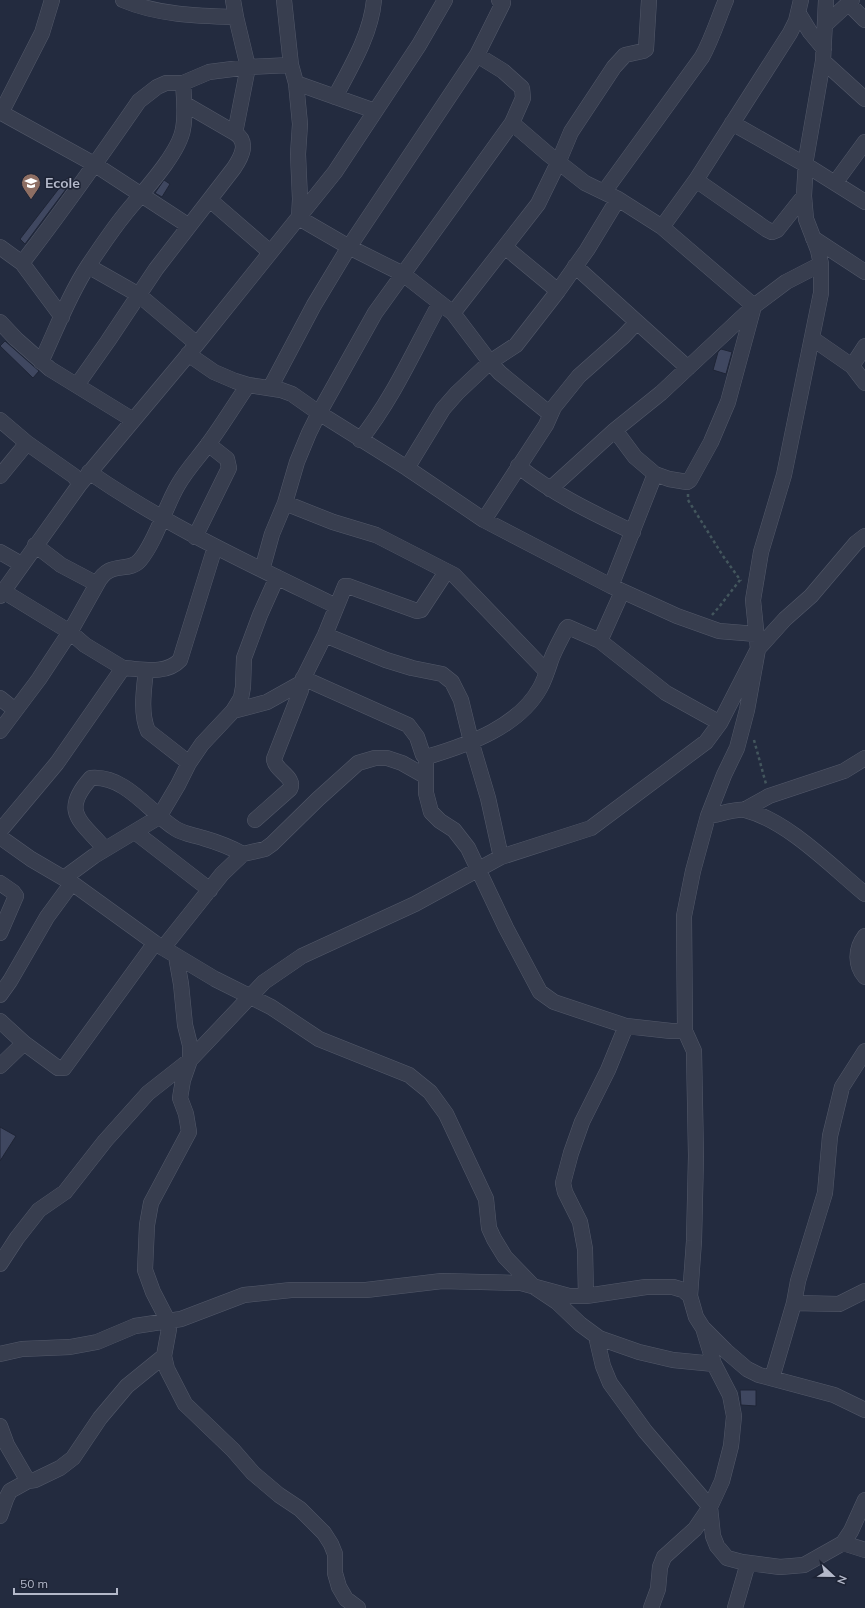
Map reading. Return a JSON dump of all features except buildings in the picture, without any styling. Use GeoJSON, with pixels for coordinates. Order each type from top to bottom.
{"type":"FeatureCollection","features":[{"type":"Feature","properties":{"kind":"street"},"geometry":{"type":"LineString","coordinates":[[52,0],[42,33],[0,112],[94,164],[189,226]]}},
{"type":"Feature","properties":{"kind":"street"},"geometry":{"type":"LineString","coordinates":[[123,0],[156,10],[204,16],[236,17]]}},
{"type":"Feature","properties":{"kind":"street"},"geometry":{"type":"LineString","coordinates":[[233,0],[248,67],[235,133]]}},
{"type":"Feature","properties":{"kind":"street"},"geometry":{"type":"LineString","coordinates":[[284,0],[291,65],[296,83],[300,124],[298,154],[300,199],[299,218]]}},
{"type":"Feature","properties":{"kind":"street"},"geometry":{"type":"LineString","coordinates":[[336,97],[365,33],[374,0]]}},
{"type":"Feature","properties":{"kind":"street"},"geometry":{"type":"LineString","coordinates":[[215,547],[180,660],[175,666],[166,669],[146,670],[123,668],[85,645],[70,632],[1,594],[84,478],[192,349],[335,172],[419,45],[445,0]]}},
{"type":"Feature","properties":{"kind":"street"},"geometry":{"type":"LineString","coordinates":[[453,313],[538,204],[571,132],[614,67],[625,55],[646,49],[649,0]]}},
{"type":"Feature","properties":{"kind":"street"},"geometry":{"type":"LineString","coordinates":[[604,192],[702,57],[708,46],[726,0]]}},
{"type":"Feature","properties":{"kind":"street"},"geometry":{"type":"LineString","coordinates":[[826,0],[823,55],[807,151],[804,196],[806,219],[818,250],[821,264],[821,293],[813,339],[784,475],[761,552],[753,600],[757,642],[747,710],[737,748],[724,775],[708,816],[693,871],[684,916],[686,1032],[694,1050],[694,1240],[690,1296],[696,1317],[703,1328],[747,1369],[759,1375],[834,1395],[863,1406]]}},
{"type":"Feature","properties":{"kind":"street"},"geometry":{"type":"LineString","coordinates":[[270,388],[314,305],[349,247],[477,55],[504,1]]}},
{"type":"Feature","properties":{"kind":"street"},"geometry":{"type":"LineString","coordinates":[[825,25],[850,2],[865,20]]}},
{"type":"Feature","properties":{"kind":"street"},"geometry":{"type":"LineString","coordinates":[[800,7],[810,32],[823,55],[865,99]]}},
{"type":"Feature","properties":{"kind":"street"},"geometry":{"type":"LineString","coordinates":[[662,227],[696,180],[790,32],[800,7]]}},
{"type":"Feature","properties":{"kind":"street"},"geometry":{"type":"LineString","coordinates":[[262,570],[272,534],[285,503],[297,462],[319,413],[376,313],[512,123],[523,98],[522,88],[503,71],[477,55]]}},
{"type":"Feature","properties":{"kind":"street"},"geometry":{"type":"LineString","coordinates":[[22,263],[70,201],[94,164],[139,101],[157,87],[166,84],[183,83],[209,72],[248,67],[291,65]]}},
{"type":"Feature","properties":{"kind":"street"},"geometry":{"type":"LineString","coordinates":[[41,362],[88,266],[121,220],[142,195],[179,142],[183,129],[185,104],[183,83]]}},
{"type":"Feature","properties":{"kind":"street"},"geometry":{"type":"LineString","coordinates":[[296,83],[375,111]]}},
{"type":"Feature","properties":{"kind":"street"},"geometry":{"type":"LineString","coordinates":[[77,385],[156,269],[236,164],[242,151],[243,142],[241,137],[185,104]]}},
{"type":"Feature","properties":{"kind":"street"},"geometry":{"type":"LineString","coordinates":[[512,123],[558,163],[585,183],[618,199],[662,227],[754,306]]}},
{"type":"Feature","properties":{"kind":"street"},"geometry":{"type":"LineString","coordinates":[[732,123],[806,165],[865,202]]}},
{"type":"Feature","properties":{"kind":"street"},"geometry":{"type":"LineString","coordinates":[[835,183],[865,142]]}},
{"type":"Feature","properties":{"kind":"street"},"geometry":{"type":"LineString","coordinates":[[696,180],[772,232],[777,230],[804,196]]}},
{"type":"Feature","properties":{"kind":"street"},"geometry":{"type":"LineString","coordinates":[[407,468],[443,409],[457,393],[490,362],[516,345],[558,291],[587,250],[618,199]]}},
{"type":"Feature","properties":{"kind":"street"},"geometry":{"type":"LineString","coordinates":[[210,200],[270,252]]}},
{"type":"Feature","properties":{"kind":"street"},"geometry":{"type":"LineString","coordinates":[[299,218],[349,247],[403,274],[453,313],[490,362],[521,392],[550,414]]}},
{"type":"Feature","properties":{"kind":"street"},"geometry":{"type":"LineString","coordinates":[[813,238],[865,272]]}},
{"type":"Feature","properties":{"kind":"street"},"geometry":{"type":"LineString","coordinates":[[0,247],[22,263],[62,317]]}},
{"type":"Feature","properties":{"kind":"street"},"geometry":{"type":"LineString","coordinates":[[505,247],[558,291]]}},
{"type":"Feature","properties":{"kind":"street"},"geometry":{"type":"LineString","coordinates":[[550,489],[615,430],[661,393],[754,306],[786,282],[821,264]]}},
{"type":"Feature","properties":{"kind":"street"},"geometry":{"type":"LineString","coordinates":[[88,266],[139,295],[214,372],[248,385],[270,388],[292,394],[360,440],[407,468],[484,520],[617,589],[677,616],[719,631],[757,642]]}},
{"type":"Feature","properties":{"kind":"street"},"geometry":{"type":"LineString","coordinates":[[575,266],[688,368]]}},
{"type":"Feature","properties":{"kind":"street"},"geometry":{"type":"LineString","coordinates":[[360,440],[376,420],[391,396],[440,303]]}},
{"type":"Feature","properties":{"kind":"street"},"geometry":{"type":"LineString","coordinates":[[615,430],[634,457],[655,474],[674,480],[688,481],[711,442],[728,402],[754,306]]}},
{"type":"Feature","properties":{"kind":"street"},"geometry":{"type":"LineString","coordinates":[[0,322],[41,362],[133,420]]}},
{"type":"Feature","properties":{"kind":"street"},"geometry":{"type":"LineString","coordinates":[[484,520],[546,424],[554,407],[579,376],[623,337],[637,322]]}},
{"type":"Feature","properties":{"kind":"street"},"geometry":{"type":"LineString","coordinates":[[813,339],[852,366],[865,383]]}},
{"type":"Feature","properties":{"kind":"street"},"geometry":{"type":"LineString","coordinates":[[852,366],[865,346]]}},
{"type":"Feature","properties":{"kind":"street"},"geometry":{"type":"LineString","coordinates":[[0,731],[70,632],[101,577],[107,571],[135,564],[139,561],[162,519],[178,485],[248,385]]}},
{"type":"Feature","properties":{"kind":"street"},"geometry":{"type":"LineString","coordinates":[[0,420],[27,443],[74,476],[84,478],[124,497],[195,537],[336,606]]}},
{"type":"Feature","properties":{"kind":"street"},"geometry":{"type":"LineString","coordinates":[[0,476],[27,443]]}},
{"type":"Feature","properties":{"kind":"street"},"geometry":{"type":"LineString","coordinates":[[195,537],[229,468],[227,459],[208,444]]}},
{"type":"Feature","properties":{"kind":"street"},"geometry":{"type":"LineString","coordinates":[[518,466],[550,489],[633,532]]}},
{"type":"Feature","properties":{"kind":"street"},"geometry":{"type":"LineString","coordinates":[[600,642],[633,532],[655,474]]}},
{"type":"Feature","properties":{"kind":"street"},"geometry":{"type":"LineString","coordinates":[[285,503],[333,522],[376,535],[458,579],[547,672]]}},
{"type":"Feature","properties":{"kind":"street"},"geometry":{"type":"LineString","coordinates":[[0,1264],[17,1238],[39,1210],[65,1192],[105,1141],[148,1093],[190,1060],[264,982],[302,956],[415,904],[501,857],[591,828],[706,742],[720,723],[757,642],[811,596],[856,543],[865,536]]}},
{"type":"Feature","properties":{"kind":"street"},"geometry":{"type":"LineString","coordinates":[[35,545],[61,565],[98,584]]}},
{"type":"Feature","properties":{"kind":"street"},"geometry":{"type":"LineString","coordinates":[[0,552],[21,564]]}},
{"type":"Feature","properties":{"kind":"street"},"geometry":{"type":"LineString","coordinates":[[255,820],[290,789],[291,781],[275,764],[274,759],[301,690],[302,680],[325,635],[346,585],[415,611],[419,611],[446,572]]}},
{"type":"Feature","properties":{"kind":"street"},"geometry":{"type":"LineString","coordinates":[[0,995],[10,981],[68,881],[105,849],[159,817],[189,763],[202,744],[233,711],[243,693],[244,658],[277,577]]}},
{"type":"Feature","properties":{"kind":"street"},"geometry":{"type":"LineString","coordinates":[[426,757],[457,748],[494,731],[522,712],[534,699],[541,688],[552,658],[566,629],[568,628],[600,642],[666,693],[720,723]]}},
{"type":"Feature","properties":{"kind":"street"},"geometry":{"type":"LineString","coordinates":[[325,635],[386,660],[412,668],[442,674],[449,678],[461,700],[471,741],[488,798],[501,857]]}},
{"type":"Feature","properties":{"kind":"street"},"geometry":{"type":"LineString","coordinates":[[0,831],[57,763],[123,668]]}},
{"type":"Feature","properties":{"kind":"street"},"geometry":{"type":"LineString","coordinates":[[146,670],[144,724],[148,731],[189,763]]}},
{"type":"Feature","properties":{"kind":"street"},"geometry":{"type":"LineString","coordinates":[[233,711],[268,702],[302,680]]}},
{"type":"Feature","properties":{"kind":"street"},"geometry":{"type":"LineString","coordinates":[[302,680],[408,725],[416,737],[423,755],[426,757],[425,776],[427,799],[431,812],[461,839],[468,848],[483,882],[540,992],[554,1002],[626,1026],[686,1032]]}},
{"type":"Feature","properties":{"kind":"street"},"geometry":{"type":"LineString","coordinates":[[0,698],[15,710]]}},
{"type":"Feature","properties":{"kind":"street"},"geometry":{"type":"LineString","coordinates":[[0,1021],[24,1043],[58,1068],[64,1068],[165,949],[210,890],[233,863],[243,854],[265,849],[272,844],[318,799],[358,763],[375,758],[387,758],[402,763],[425,776]]}},
{"type":"Feature","properties":{"kind":"street"},"geometry":{"type":"LineString","coordinates":[[708,816],[744,810],[769,796],[844,771],[865,758]]}},
{"type":"Feature","properties":{"kind":"street"},"geometry":{"type":"LineString","coordinates":[[105,849],[75,814],[75,802],[79,793],[91,778],[102,778],[130,792],[159,817],[181,832],[221,843],[243,854]]}},
{"type":"Feature","properties":{"kind":"street"},"geometry":{"type":"LineString","coordinates":[[744,810],[776,823],[789,832],[818,853],[865,894]]}},
{"type":"Feature","properties":{"kind":"street"},"geometry":{"type":"LineString","coordinates":[[135,832],[210,890]]}},
{"type":"Feature","properties":{"kind":"street"},"geometry":{"type":"LineString","coordinates":[[0,837],[31,859],[68,881],[165,949],[215,979],[271,1007],[319,1039],[409,1075],[430,1092],[446,1114],[486,1200],[489,1228],[494,1239],[505,1257],[533,1286],[557,1302],[580,1324],[596,1336],[639,1352],[673,1360],[714,1364]]}},
{"type":"Feature","properties":{"kind":"street"},"geometry":{"type":"LineString","coordinates":[[0,883],[13,892],[16,896],[0,933]]}},
{"type":"Feature","properties":{"kind":"street"},"geometry":{"type":"LineString","coordinates":[[865,936],[856,958],[860,971],[865,977]]}},
{"type":"Feature","properties":{"kind":"street"},"geometry":{"type":"LineString","coordinates":[[165,949],[181,984],[185,1025],[190,1045],[190,1060],[182,1080],[180,1098],[186,1114],[189,1132],[151,1203],[147,1225],[145,1270],[153,1292],[168,1321],[169,1329],[164,1356],[167,1369],[185,1404],[233,1450],[252,1473],[279,1495],[300,1509],[324,1533],[335,1554],[335,1573],[339,1587],[346,1599],[358,1608]]}},
{"type":"Feature","properties":{"kind":"street"},"geometry":{"type":"LineString","coordinates":[[586,1296],[585,1249],[580,1222],[565,1192],[563,1183],[571,1153],[582,1122],[608,1070],[626,1026]]}},
{"type":"Feature","properties":{"kind":"street"},"geometry":{"type":"LineString","coordinates":[[0,1066],[24,1043]]}},
{"type":"Feature","properties":{"kind":"street"},"geometry":{"type":"LineString","coordinates":[[772,1378],[794,1303],[798,1282],[825,1193],[830,1136],[842,1087],[865,1050]]}},
{"type":"Feature","properties":{"kind":"street"},"geometry":{"type":"LineString","coordinates":[[0,1354],[22,1349],[70,1347],[98,1342],[135,1326],[181,1319],[244,1295],[290,1290],[366,1290],[442,1281],[521,1283],[569,1296],[586,1296],[646,1287],[673,1287],[683,1290],[690,1296]]}},
{"type":"Feature","properties":{"kind":"street"},"geometry":{"type":"LineString","coordinates":[[794,1303],[839,1304],[865,1291]]}},
{"type":"Feature","properties":{"kind":"street"},"geometry":{"type":"LineString","coordinates":[[652,1608],[658,1589],[660,1567],[664,1557],[695,1528],[710,1507],[722,1481],[731,1446],[734,1416],[730,1395],[714,1364],[703,1328]]}},
{"type":"Feature","properties":{"kind":"street"},"geometry":{"type":"LineString","coordinates":[[596,1336],[603,1366],[610,1383],[645,1431],[710,1507],[713,1536],[717,1546],[728,1558],[748,1563],[780,1567],[804,1565],[843,1544],[851,1531],[865,1500]]}},
{"type":"Feature","properties":{"kind":"street"},"geometry":{"type":"LineString","coordinates":[[0,1516],[10,1491],[28,1481],[35,1480],[60,1468],[73,1458],[100,1418],[127,1386],[164,1356]]}},
{"type":"Feature","properties":{"kind":"street"},"geometry":{"type":"LineString","coordinates":[[0,1426],[7,1444],[28,1481]]}},
{"type":"Feature","properties":{"kind":"street"},"geometry":{"type":"LineString","coordinates":[[843,1544],[865,1550]]}},
{"type":"Feature","properties":{"kind":"street"},"geometry":{"type":"LineString","coordinates":[[735,1608],[748,1563]]}},
{"type":"Feature","properties":{"kind":"path"},"geometry":{"type":"LineString","coordinates":[[688,481],[688,500],[753,600]]}},
{"type":"Feature","properties":{"kind":"path"},"geometry":{"type":"LineString","coordinates":[[701,625],[720,607],[744,574]]}},
{"type":"Feature","properties":{"kind":"path"},"geometry":{"type":"LineString","coordinates":[[753,738],[769,796]]}},
{"type":"Feature","properties":{"kind":"place","name":"Ecole"},"geometry":{"type":"Point","coordinates":[31,200]}}]}
